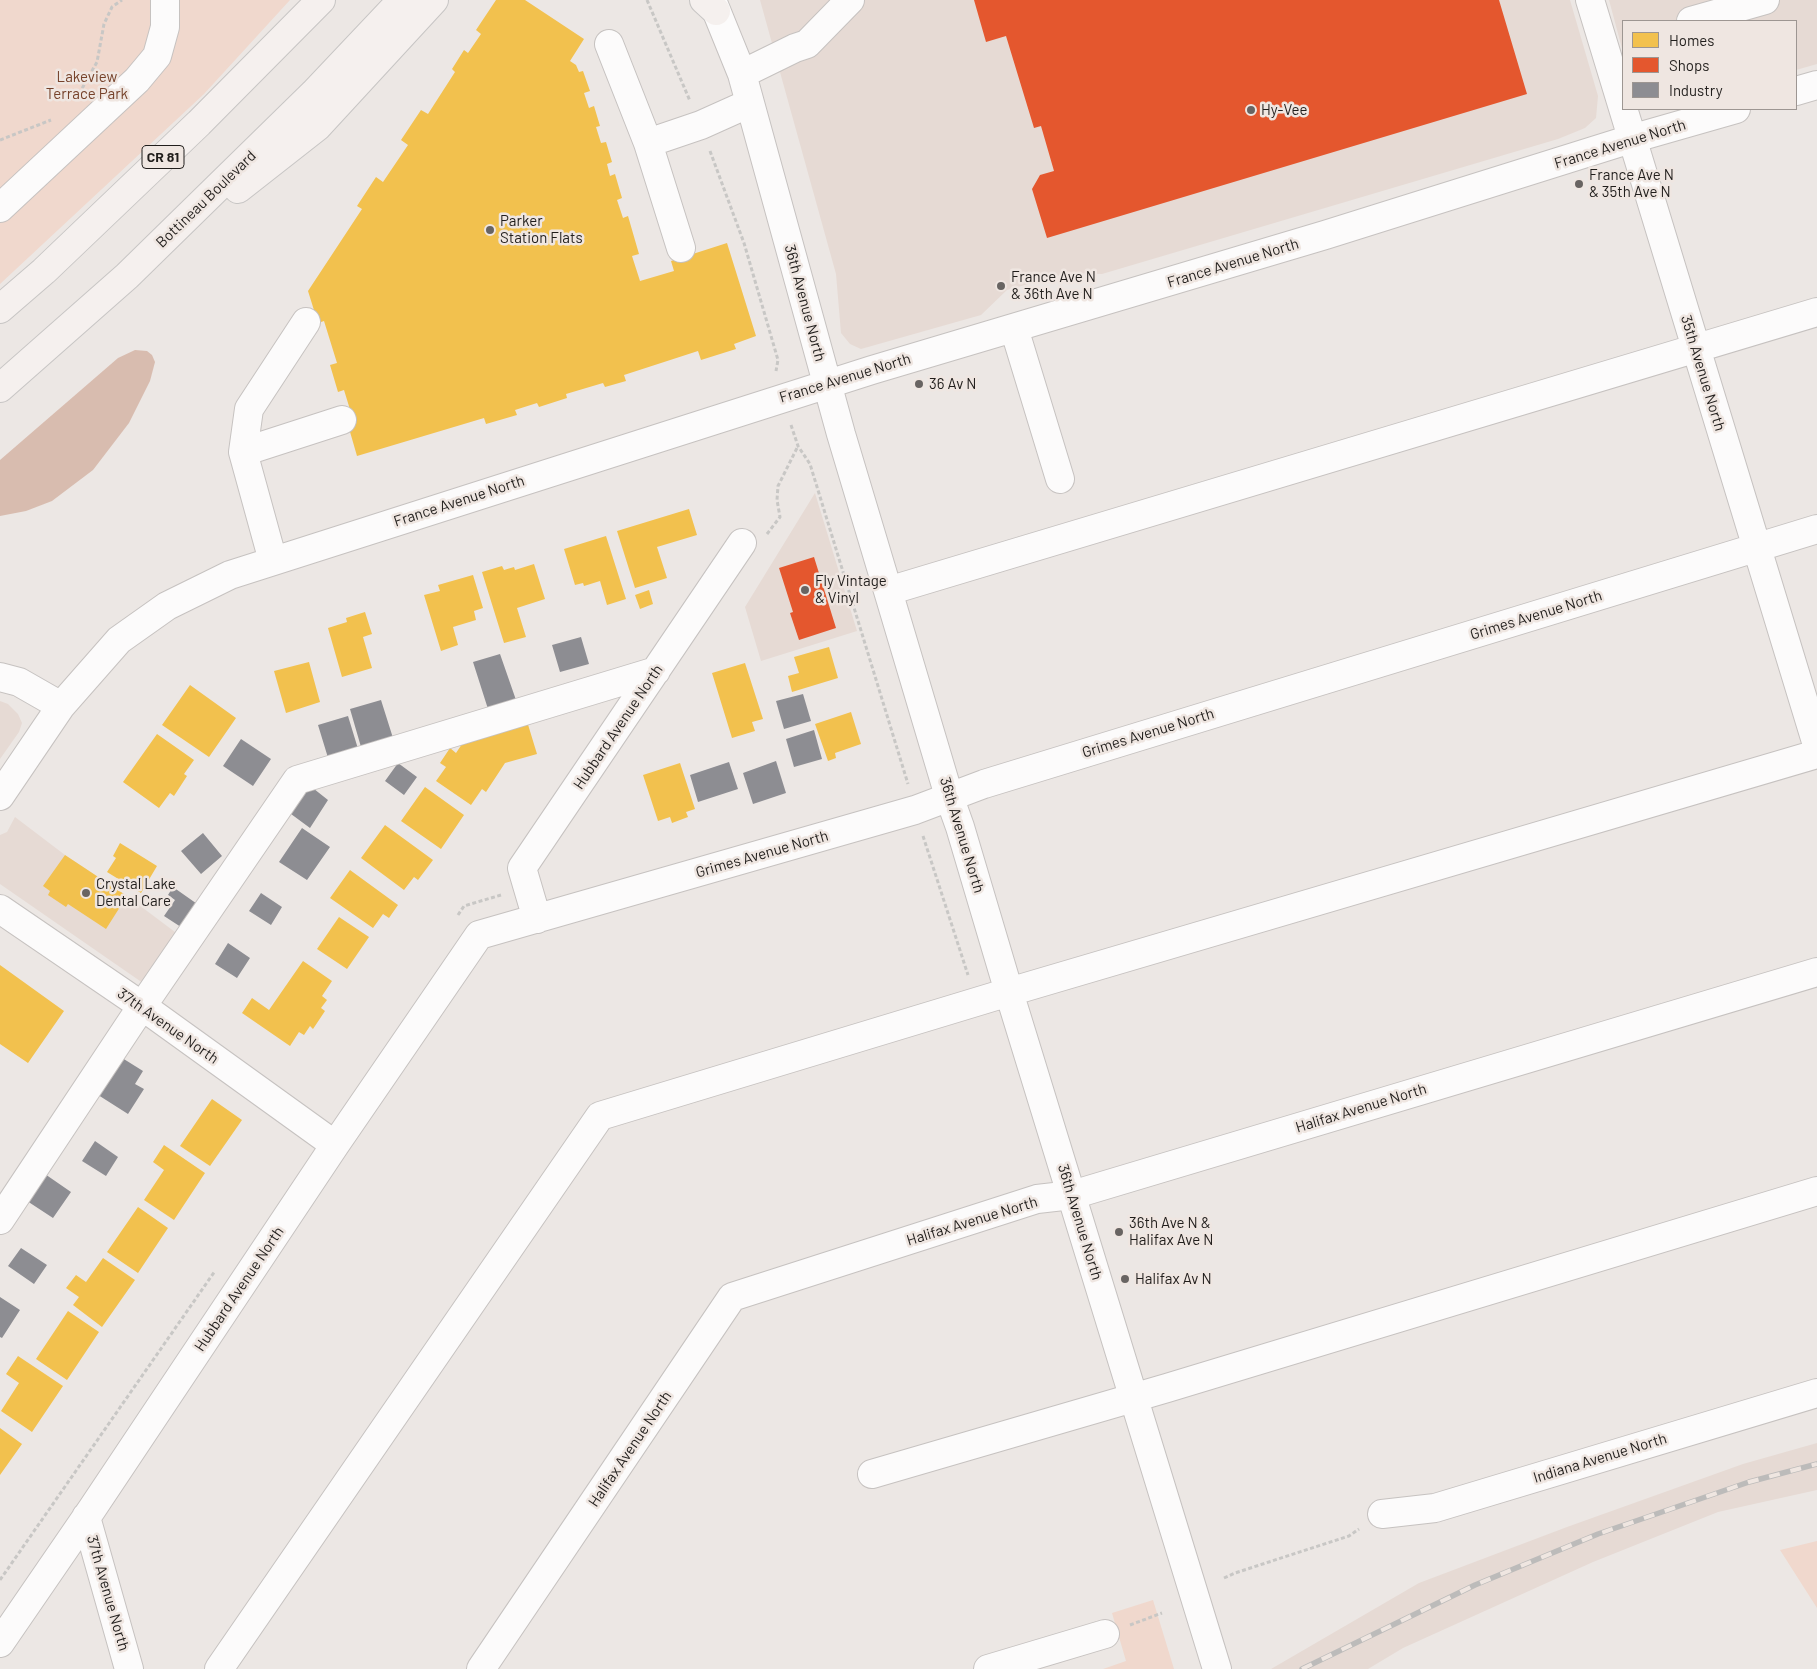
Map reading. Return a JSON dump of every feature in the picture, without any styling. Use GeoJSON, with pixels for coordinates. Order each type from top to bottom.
{"type":"FeatureCollection","features":[{"type":"Feature","properties":{"kind":"main road","name":"CR 81"},"geometry":{"type":"LineString","coordinates":[[0,309],[51,264],[199,123],[321,0]]}},
{"type":"Feature","properties":{"kind":"main road","name":"Bottineau Boulevard"},"geometry":{"type":"LineString","coordinates":[[0,388],[127,276],[314,94],[402,0]]}},
{"type":"Feature","properties":{"kind":"main road"},"geometry":{"type":"LineString","coordinates":[[127,276],[317,127],[434,0]]}},
{"type":"Feature","properties":{"kind":"street"},"geometry":{"type":"LineString","coordinates":[[0,208],[137,80],[157,56],[166,27],[165,0]]}},
{"type":"Feature","properties":{"kind":"street"},"geometry":{"type":"LineString","coordinates":[[742,74],[795,48],[808,44],[850,0]]}},
{"type":"Feature","properties":{"kind":"street","name":"35th Avenue North"},"geometry":{"type":"LineString","coordinates":[[1590,0],[1622,108]]}},
{"type":"Feature","properties":{"kind":"street"},"geometry":{"type":"LineString","coordinates":[[1684,0],[1691,20]]}},
{"type":"Feature","properties":{"kind":"street"},"geometry":{"type":"LineString","coordinates":[[1695,20],[1765,0]]}},
{"type":"Feature","properties":{"kind":"street","name":"36th Avenue North"},"geometry":{"type":"LineString","coordinates":[[711,4],[742,74],[828,384],[949,796],[1217,1669]]}},
{"type":"Feature","properties":{"kind":"street"},"geometry":{"type":"LineString","coordinates":[[609,44],[648,143],[681,248]]}},
{"type":"Feature","properties":{"kind":"street"},"geometry":{"type":"LineString","coordinates":[[1797,91],[1817,85]]}},
{"type":"Feature","properties":{"kind":"street"},"geometry":{"type":"LineString","coordinates":[[648,143],[701,125],[750,103]]}},
{"type":"Feature","properties":{"kind":"street","name":"35th Avenue North"},"geometry":{"type":"LineString","coordinates":[[1622,110],[1817,745]]}},
{"type":"Feature","properties":{"kind":"street","name":"France Avenue North"},"geometry":{"type":"LineString","coordinates":[[0,796],[60,706],[119,640],[167,606],[230,575],[783,397],[1325,235],[1631,139],[1732,110]]}},
{"type":"Feature","properties":{"kind":"street"},"geometry":{"type":"LineString","coordinates":[[888,591],[1817,312]]}},
{"type":"Feature","properties":{"kind":"street"},"geometry":{"type":"LineString","coordinates":[[273,561],[243,452],[250,409],[306,322]]}},
{"type":"Feature","properties":{"kind":"street"},"geometry":{"type":"LineString","coordinates":[[1014,328],[1060,479]]}},
{"type":"Feature","properties":{"kind":"street"},"geometry":{"type":"LineString","coordinates":[[243,452],[342,420]]}},
{"type":"Feature","properties":{"kind":"street","name":"Grimes Avenue North"},"geometry":{"type":"LineString","coordinates":[[479,935],[915,810],[949,796],[1817,529]]}},
{"type":"Feature","properties":{"kind":"street","name":"Hubbard Avenue North"},"geometry":{"type":"LineString","coordinates":[[537,919],[522,868],[742,543]]}},
{"type":"Feature","properties":{"kind":"street"},"geometry":{"type":"LineString","coordinates":[[0,1220],[142,1006],[297,780],[656,671]]}},
{"type":"Feature","properties":{"kind":"street"},"geometry":{"type":"LineString","coordinates":[[0,677],[19,682],[60,706]]}},
{"type":"Feature","properties":{"kind":"street"},"geometry":{"type":"LineString","coordinates":[[219,1669],[600,1116],[1009,992],[1817,754]]}},
{"type":"Feature","properties":{"kind":"street","name":"37th Avenue North"},"geometry":{"type":"LineString","coordinates":[[0,909],[142,1006],[336,1145]]}},
{"type":"Feature","properties":{"kind":"street","name":"Hubbard Avenue North"},"geometry":{"type":"LineString","coordinates":[[0,1643],[479,935]]}},
{"type":"Feature","properties":{"kind":"street","name":"Halifax Avenue North"},"geometry":{"type":"LineString","coordinates":[[481,1669],[732,1297],[1037,1199],[1072,1195],[1817,972]]}},
{"type":"Feature","properties":{"kind":"street"},"geometry":{"type":"LineString","coordinates":[[872,1474],[1817,1191]]}},
{"type":"Feature","properties":{"kind":"street","name":"Indiana Avenue North"},"geometry":{"type":"LineString","coordinates":[[1382,1514],[1435,1508],[1817,1393]]}},
{"type":"Feature","properties":{"kind":"street","name":"37th Avenue North"},"geometry":{"type":"LineString","coordinates":[[86,1517],[129,1669]]}},
{"type":"Feature","properties":{"kind":"street"},"geometry":{"type":"LineString","coordinates":[[988,1669],[1105,1634]]}},
{"type":"Feature","properties":{"kind":"path"},"geometry":{"type":"LineString","coordinates":[[76,97],[96,62],[104,24],[112,7],[122,0]]}},
{"type":"Feature","properties":{"kind":"path"},"geometry":{"type":"LineString","coordinates":[[647,0],[701,125],[744,243],[778,360],[776,372]]}},
{"type":"Feature","properties":{"kind":"path"},"geometry":{"type":"LineString","coordinates":[[0,140],[56,117]]}},
{"type":"Feature","properties":{"kind":"path"},"geometry":{"type":"LineString","coordinates":[[780,517],[777,500],[778,486],[798,446],[810,464],[907,781]]}},
{"type":"Feature","properties":{"kind":"path"},"geometry":{"type":"LineString","coordinates":[[924,837],[976,1002]]}},
{"type":"Feature","properties":{"kind":"path"},"geometry":{"type":"LineString","coordinates":[[0,1580],[220,1263]]}},
{"type":"Feature","properties":{"kind":"path"},"geometry":{"type":"LineString","coordinates":[[1224,1578],[1349,1536],[1382,1514]]}},
{"type":"Feature","properties":{"kind":"path"},"geometry":{"type":"LineString","coordinates":[[1105,1634],[1162,1613]]}},
{"type":"Feature","properties":{"kind":"shaded area"},"geometry":{"type":"Polygon","coordinates":[[[760,0],[1570,0],[1598,96],[1596,118],[1585,128],[1558,139],[1102,274],[1068,273],[1007,290],[981,315],[861,349],[850,344],[841,333],[836,274],[760,0]]]}},
{"type":"Feature","properties":{"kind":"shaded area"},"geometry":{"type":"Polygon","coordinates":[[[1609,0],[1817,0],[1817,64],[1797,70],[1797,20],[1622,20],[1622,48],[1609,0]]]}},
{"type":"Feature","properties":{"kind":"shaded area"},"geometry":{"type":"Polygon","coordinates":[[[135,350],[147,351],[152,355],[155,362],[150,381],[129,423],[93,470],[52,501],[26,511],[0,516],[0,460],[118,358],[135,350]]]}},
{"type":"Feature","properties":{"kind":"shaded area"},"geometry":{"type":"Polygon","coordinates":[[[815,493],[857,631],[761,661],[745,607],[815,493]]]}},
{"type":"Feature","properties":{"kind":"shaded area"},"geometry":{"type":"Polygon","coordinates":[[[0,701],[8,704],[18,714],[22,723],[19,732],[0,759],[0,701]]]}},
{"type":"Feature","properties":{"kind":"shaded area"},"geometry":{"type":"Polygon","coordinates":[[[15,817],[65,855],[127,896],[187,941],[153,990],[0,884],[0,835],[7,832],[15,817]]]}},
{"type":"Feature","properties":{"kind":"shaded area"},"geometry":{"type":"Polygon","coordinates":[[[1817,1443],[1817,1490],[1718,1512],[1593,1562],[1403,1648],[1368,1669],[1271,1669],[1419,1583],[1567,1527],[1743,1464],[1817,1443]]]}},
{"type":"Feature","properties":{"kind":"green space","name":"Lakeview Terrace Park"},"geometry":{"type":"Polygon","coordinates":[[[0,0],[290,0],[204,94],[0,284],[0,0]]]}},
{"type":"Feature","properties":{"kind":"green space"},"geometry":{"type":"Polygon","coordinates":[[[1817,1541],[1817,1608],[1780,1550],[1817,1541]]]}},
{"type":"Feature","properties":{"kind":"green space"},"geometry":{"type":"Polygon","coordinates":[[[1153,1600],[1174,1669],[1103,1669],[1126,1661],[1112,1613],[1153,1600]]]}},
{"type":"Feature","properties":{"kind":"building: Homes","name":"Parker Station Flats"},"geometry":{"type":"Polygon","coordinates":[[[496,0],[525,0],[584,39],[570,61],[576,65],[579,72],[583,71],[590,91],[584,93],[589,108],[594,106],[600,126],[596,127],[601,143],[606,142],[612,162],[607,164],[610,176],[615,174],[622,198],[617,200],[623,218],[628,216],[639,254],[632,256],[640,281],[674,271],[671,261],[727,243],[756,336],[734,344],[736,349],[701,360],[698,351],[624,375],[626,381],[605,387],[603,383],[566,394],[567,398],[539,407],[537,403],[515,410],[517,415],[486,424],[484,418],[357,456],[346,418],[352,416],[344,390],[338,392],[330,365],[337,363],[324,321],[318,323],[308,291],[362,209],[357,206],[376,177],[383,182],[408,145],[401,140],[421,110],[428,114],[455,72],[452,69],[464,50],[468,53],[481,34],[476,30],[496,0]]]}},
{"type":"Feature","properties":{"kind":"building: Homes"},"geometry":{"type":"Polygon","coordinates":[[[689,509],[697,535],[657,547],[667,578],[635,588],[617,531],[689,509]]]}},
{"type":"Feature","properties":{"kind":"building: Homes"},"geometry":{"type":"Polygon","coordinates":[[[606,536],[626,599],[607,605],[600,581],[584,586],[583,583],[575,585],[564,549],[606,536]]]}},
{"type":"Feature","properties":{"kind":"building: Homes"},"geometry":{"type":"Polygon","coordinates":[[[534,564],[545,599],[517,608],[526,637],[504,643],[482,572],[502,566],[504,570],[514,567],[515,570],[534,564]]]}},
{"type":"Feature","properties":{"kind":"building: Homes"},"geometry":{"type":"Polygon","coordinates":[[[473,575],[483,608],[474,611],[476,620],[453,627],[458,645],[441,651],[424,595],[440,591],[438,585],[473,575]]]}},
{"type":"Feature","properties":{"kind":"building: Homes"},"geometry":{"type":"Polygon","coordinates":[[[649,590],[653,604],[640,609],[635,595],[649,590]]]}},
{"type":"Feature","properties":{"kind":"building: Homes"},"geometry":{"type":"Polygon","coordinates":[[[365,612],[372,634],[363,637],[372,668],[342,677],[328,628],[347,622],[346,618],[365,612]]]}},
{"type":"Feature","properties":{"kind":"building: Homes"},"geometry":{"type":"Polygon","coordinates":[[[829,647],[838,678],[792,692],[788,676],[799,673],[794,657],[829,647]]]}},
{"type":"Feature","properties":{"kind":"building: Homes"},"geometry":{"type":"Polygon","coordinates":[[[309,662],[320,702],[286,713],[274,671],[309,662]]]}},
{"type":"Feature","properties":{"kind":"building: Homes"},"geometry":{"type":"Polygon","coordinates":[[[745,663],[763,719],[752,722],[755,731],[732,738],[712,673],[745,663]]]}},
{"type":"Feature","properties":{"kind":"building: Homes"},"geometry":{"type":"Polygon","coordinates":[[[190,685],[236,718],[209,757],[162,725],[190,685]]]}},
{"type":"Feature","properties":{"kind":"building: Homes"},"geometry":{"type":"Polygon","coordinates":[[[851,712],[861,744],[835,753],[836,758],[828,761],[815,724],[851,712]]]}},
{"type":"Feature","properties":{"kind":"building: Homes"},"geometry":{"type":"Polygon","coordinates":[[[526,718],[537,754],[505,763],[486,792],[482,789],[471,805],[436,781],[446,767],[440,763],[450,748],[456,753],[470,732],[526,718]]]}},
{"type":"Feature","properties":{"kind":"building: Homes"},"geometry":{"type":"Polygon","coordinates":[[[157,734],[194,760],[184,774],[187,776],[174,796],[170,793],[159,808],[123,782],[157,734]]]}},
{"type":"Feature","properties":{"kind":"building: Homes"},"geometry":{"type":"Polygon","coordinates":[[[680,763],[695,809],[686,812],[688,817],[672,823],[670,817],[658,821],[643,775],[680,763]]]}},
{"type":"Feature","properties":{"kind":"building: Homes"},"geometry":{"type":"Polygon","coordinates":[[[425,787],[464,815],[441,849],[401,821],[425,787]]]}},
{"type":"Feature","properties":{"kind":"building: Homes"},"geometry":{"type":"Polygon","coordinates":[[[385,825],[433,860],[418,880],[414,877],[404,890],[361,858],[385,825]]]}},
{"type":"Feature","properties":{"kind":"building: Homes"},"geometry":{"type":"Polygon","coordinates":[[[120,843],[157,866],[141,893],[107,872],[116,858],[113,856],[120,843]]]}},
{"type":"Feature","properties":{"kind":"building: Homes","name":"Crystal Lake Dental Care"},"geometry":{"type":"Polygon","coordinates":[[[65,855],[127,896],[106,929],[68,904],[66,907],[48,895],[50,891],[43,886],[65,855]]]}},
{"type":"Feature","properties":{"kind":"building: Homes"},"geometry":{"type":"Polygon","coordinates":[[[350,870],[398,905],[389,918],[383,914],[373,928],[330,898],[350,870]]]}},
{"type":"Feature","properties":{"kind":"building: Homes"},"geometry":{"type":"Polygon","coordinates":[[[339,917],[369,937],[347,969],[317,949],[339,917]]]}},
{"type":"Feature","properties":{"kind":"building: Homes"},"geometry":{"type":"Polygon","coordinates":[[[303,961],[332,981],[322,996],[327,1000],[321,1008],[325,1011],[313,1029],[310,1026],[304,1035],[299,1032],[290,1046],[242,1013],[252,998],[269,1010],[303,961]]]}},
{"type":"Feature","properties":{"kind":"building: Homes"},"geometry":{"type":"Polygon","coordinates":[[[0,965],[64,1011],[28,1063],[0,1044],[0,965]]]}},
{"type":"Feature","properties":{"kind":"building: Homes"},"geometry":{"type":"Polygon","coordinates":[[[212,1099],[242,1120],[210,1166],[180,1146],[212,1099]]]}},
{"type":"Feature","properties":{"kind":"building: Homes"},"geometry":{"type":"Polygon","coordinates":[[[164,1145],[205,1173],[174,1220],[144,1200],[164,1170],[153,1162],[164,1145]]]}},
{"type":"Feature","properties":{"kind":"building: Homes"},"geometry":{"type":"Polygon","coordinates":[[[138,1207],[168,1228],[138,1273],[107,1252],[138,1207]]]}},
{"type":"Feature","properties":{"kind":"building: Homes"},"geometry":{"type":"Polygon","coordinates":[[[103,1258],[135,1280],[102,1327],[73,1305],[79,1297],[66,1288],[76,1275],[86,1282],[103,1258]]]}},
{"type":"Feature","properties":{"kind":"building: Homes"},"geometry":{"type":"Polygon","coordinates":[[[68,1311],[99,1332],[67,1380],[36,1359],[68,1311]]]}},
{"type":"Feature","properties":{"kind":"building: Homes"},"geometry":{"type":"Polygon","coordinates":[[[18,1356],[63,1386],[32,1432],[1,1411],[19,1383],[6,1374],[18,1356]]]}},
{"type":"Feature","properties":{"kind":"building: Homes"},"geometry":{"type":"Polygon","coordinates":[[[0,1428],[22,1444],[0,1475],[0,1428]]]}},
{"type":"Feature","properties":{"kind":"building: Shops","name":"Hy-Vee"},"geometry":{"type":"Polygon","coordinates":[[[974,0],[1499,0],[1527,94],[1047,238],[1032,189],[1040,175],[1054,171],[1041,126],[1034,128],[1006,36],[986,42],[974,0]]]}},
{"type":"Feature","properties":{"kind":"building: Shops","name":"Fly Vintage & Vinyl"},"geometry":{"type":"Polygon","coordinates":[[[814,557],[836,628],[799,640],[790,613],[793,612],[779,568],[814,557]]]}},
{"type":"Feature","properties":{"kind":"building: Industry"},"geometry":{"type":"Polygon","coordinates":[[[581,637],[589,664],[560,672],[552,645],[581,637]]]}},
{"type":"Feature","properties":{"kind":"building: Industry"},"geometry":{"type":"Polygon","coordinates":[[[500,654],[516,700],[488,709],[473,662],[500,654]]]}},
{"type":"Feature","properties":{"kind":"building: Industry"},"geometry":{"type":"Polygon","coordinates":[[[803,694],[811,721],[784,729],[776,701],[803,694]]]}},
{"type":"Feature","properties":{"kind":"building: Industry"},"geometry":{"type":"Polygon","coordinates":[[[381,700],[393,738],[361,747],[350,709],[381,700]]]}},
{"type":"Feature","properties":{"kind":"building: Industry"},"geometry":{"type":"Polygon","coordinates":[[[348,716],[359,752],[329,761],[318,725],[348,716]]]}},
{"type":"Feature","properties":{"kind":"building: Industry"},"geometry":{"type":"Polygon","coordinates":[[[814,730],[822,759],[794,767],[786,739],[814,730]]]}},
{"type":"Feature","properties":{"kind":"building: Industry"},"geometry":{"type":"Polygon","coordinates":[[[241,739],[271,759],[253,786],[223,766],[241,739]]]}},
{"type":"Feature","properties":{"kind":"building: Industry"},"geometry":{"type":"Polygon","coordinates":[[[776,761],[786,793],[753,804],[743,773],[776,761]]]}},
{"type":"Feature","properties":{"kind":"building: Industry"},"geometry":{"type":"Polygon","coordinates":[[[729,762],[738,789],[698,802],[690,775],[729,762]]]}},
{"type":"Feature","properties":{"kind":"building: Industry"},"geometry":{"type":"Polygon","coordinates":[[[398,763],[417,777],[404,795],[385,781],[398,763]]]}},
{"type":"Feature","properties":{"kind":"building: Industry"},"geometry":{"type":"Polygon","coordinates":[[[309,785],[328,800],[310,828],[291,814],[309,785]]]}},
{"type":"Feature","properties":{"kind":"building: Industry"},"geometry":{"type":"Polygon","coordinates":[[[302,828],[330,847],[307,880],[279,862],[302,828]]]}},
{"type":"Feature","properties":{"kind":"building: Industry"},"geometry":{"type":"Polygon","coordinates":[[[203,833],[222,856],[201,874],[181,851],[203,833]]]}},
{"type":"Feature","properties":{"kind":"building: Industry"},"geometry":{"type":"Polygon","coordinates":[[[173,887],[200,906],[184,929],[164,916],[175,900],[168,895],[173,887]]]}},
{"type":"Feature","properties":{"kind":"building: Industry"},"geometry":{"type":"Polygon","coordinates":[[[261,893],[282,907],[271,925],[249,911],[261,893]]]}},
{"type":"Feature","properties":{"kind":"building: Industry"},"geometry":{"type":"Polygon","coordinates":[[[228,943],[250,958],[237,978],[215,964],[228,943]]]}},
{"type":"Feature","properties":{"kind":"building: Industry"},"geometry":{"type":"Polygon","coordinates":[[[119,1056],[143,1071],[135,1084],[144,1089],[128,1114],[95,1093],[119,1056]]]}},
{"type":"Feature","properties":{"kind":"building: Industry"},"geometry":{"type":"Polygon","coordinates":[[[95,1141],[118,1157],[106,1176],[82,1161],[95,1141]]]}},
{"type":"Feature","properties":{"kind":"building: Industry"},"geometry":{"type":"Polygon","coordinates":[[[42,1172],[71,1192],[53,1218],[24,1199],[42,1172]]]}},
{"type":"Feature","properties":{"kind":"building: Industry"},"geometry":{"type":"Polygon","coordinates":[[[21,1248],[47,1265],[34,1284],[8,1266],[21,1248]]]}},
{"type":"Feature","properties":{"kind":"building: Industry"},"geometry":{"type":"Polygon","coordinates":[[[0,1297],[20,1310],[2,1338],[0,1337],[0,1297]]]}},
{"type":"Feature","properties":{"kind":"railway"},"geometry":{"type":"LineString","coordinates":[[1302,1669],[1475,1585],[1598,1534],[1749,1482],[1817,1464]]}},
{"type":"Feature","properties":{"kind":"place","name":"Hy-Vee"},"geometry":{"type":"Point","coordinates":[1251,110]}},
{"type":"Feature","properties":{"kind":"place","name":"France Ave N & 35th Ave N"},"geometry":{"type":"Point","coordinates":[1579,184]}},
{"type":"Feature","properties":{"kind":"place","name":"Parker Station Flats"},"geometry":{"type":"Point","coordinates":[490,230]}},
{"type":"Feature","properties":{"kind":"place","name":"France Ave N & 36th Ave N"},"geometry":{"type":"Point","coordinates":[1001,286]}},
{"type":"Feature","properties":{"kind":"place","name":"36 Av N"},"geometry":{"type":"Point","coordinates":[919,384]}},
{"type":"Feature","properties":{"kind":"place","name":"Fly Vintage & Vinyl"},"geometry":{"type":"Point","coordinates":[805,590]}},
{"type":"Feature","properties":{"kind":"place","name":"Crystal Lake Dental Care"},"geometry":{"type":"Point","coordinates":[86,893]}},
{"type":"Feature","properties":{"kind":"place","name":"36th Ave N & Halifax Ave N"},"geometry":{"type":"Point","coordinates":[1119,1232]}},
{"type":"Feature","properties":{"kind":"place","name":"Halifax Av N"},"geometry":{"type":"Point","coordinates":[1125,1279]}}]}
